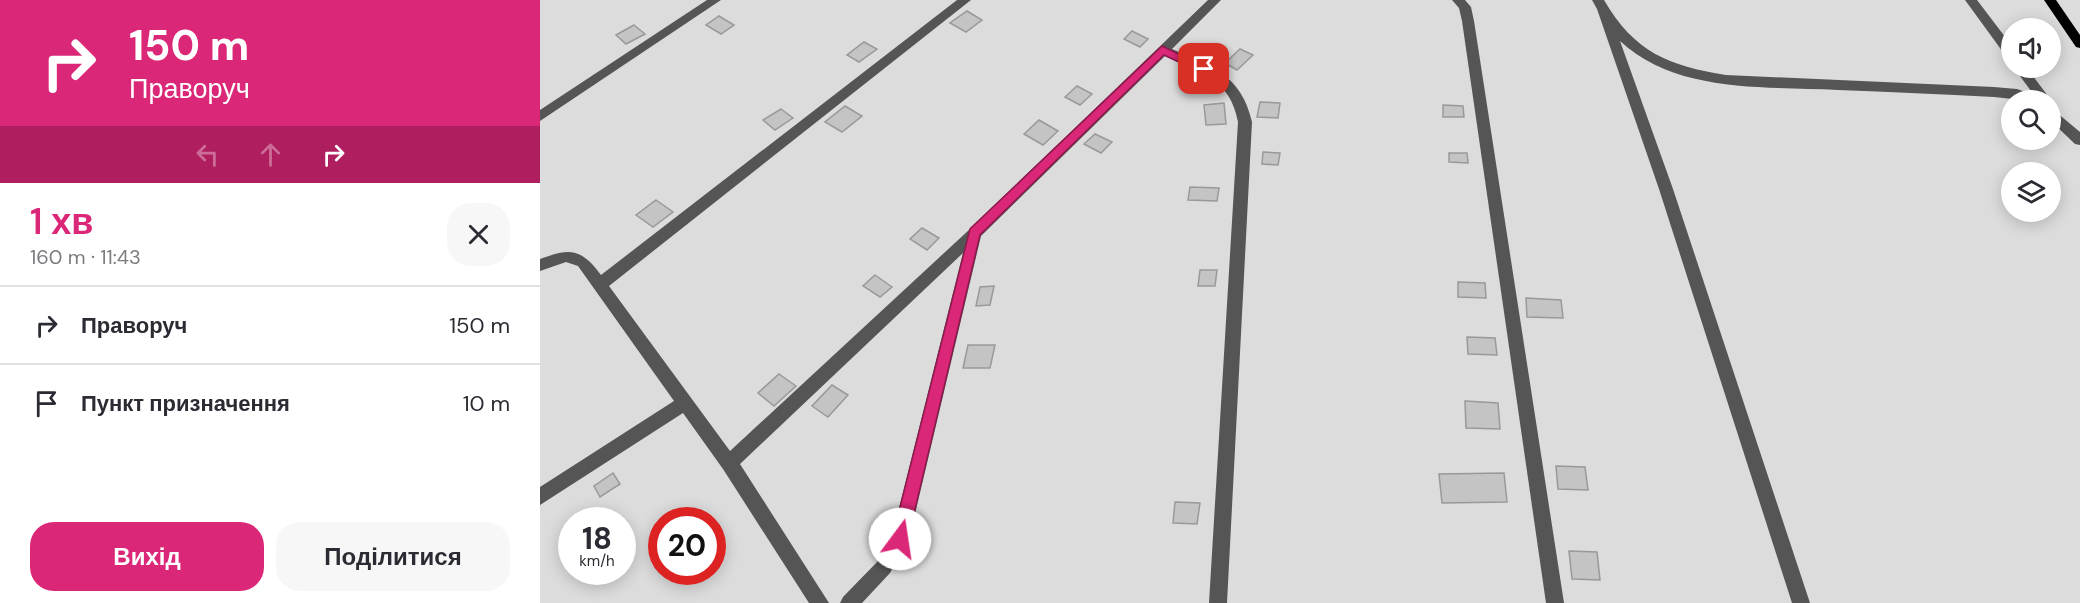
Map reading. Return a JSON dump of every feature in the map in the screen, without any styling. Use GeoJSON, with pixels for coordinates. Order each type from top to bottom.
{"type":"FeatureCollection","features":[{"type":"Feature","properties":{"kind":"main road"},"geometry":{"type":"LineString","coordinates":[[2050,0],[2080,44]]}},
{"type":"Feature","properties":{"kind":"street"},"geometry":{"type":"LineString","coordinates":[[540,116],[715,0]]}},
{"type":"Feature","properties":{"kind":"street"},"geometry":{"type":"LineString","coordinates":[[599,285],[965,0]]}},
{"type":"Feature","properties":{"kind":"street"},"geometry":{"type":"LineString","coordinates":[[729,463],[975,233],[1215,0]]}},
{"type":"Feature","properties":{"kind":"street"},"geometry":{"type":"LineString","coordinates":[[1458,0],[1465,7],[1468,21],[1555,603]]}},
{"type":"Feature","properties":{"kind":"street"},"geometry":{"type":"LineString","coordinates":[[1971,0],[2001,41]]}},
{"type":"Feature","properties":{"kind":"street"},"geometry":{"type":"LineString","coordinates":[[1601,5],[1629,44],[1662,66],[1694,75],[1726,80],[2001,93]]}},
{"type":"Feature","properties":{"kind":"street"},"geometry":{"type":"LineString","coordinates":[[1601,5],[1666,189],[1801,603]]}},
{"type":"Feature","properties":{"kind":"street"},"geometry":{"type":"LineString","coordinates":[[1162,50],[1224,79],[1235,90],[1243,104],[1244,113],[1218,603]]}},
{"type":"Feature","properties":{"kind":"street"},"geometry":{"type":"LineString","coordinates":[[2028,78],[2037,90]]}},
{"type":"Feature","properties":{"kind":"street"},"geometry":{"type":"LineString","coordinates":[[2061,122],[2080,140]]}},
{"type":"Feature","properties":{"kind":"street"},"geometry":{"type":"LineString","coordinates":[[849,603],[884,567],[900,539],[975,233]]}},
{"type":"Feature","properties":{"kind":"street"},"geometry":{"type":"LineString","coordinates":[[540,265],[566,256],[583,262],[683,404],[729,463],[820,603]]}},
{"type":"Feature","properties":{"kind":"street"},"geometry":{"type":"LineString","coordinates":[[540,497],[683,404]]}},
{"type":"Feature","properties":{"kind":"shaded area"},"geometry":{"type":"Polygon","coordinates":[[[540,0],[2080,0],[2080,603],[540,603],[540,0]]]}},
{"type":"Feature","properties":{"kind":"building"},"geometry":{"type":"Polygon","coordinates":[[[967,11],[982,20],[966,32],[950,23],[967,11]]]}},
{"type":"Feature","properties":{"kind":"building"},"geometry":{"type":"Polygon","coordinates":[[[719,16],[734,25],[721,34],[706,25],[719,16]]]}},
{"type":"Feature","properties":{"kind":"building"},"geometry":{"type":"Polygon","coordinates":[[[634,25],[645,34],[626,44],[616,35],[634,25]]]}},
{"type":"Feature","properties":{"kind":"building"},"geometry":{"type":"Polygon","coordinates":[[[1132,31],[1148,39],[1140,47],[1124,39],[1132,31]]]}},
{"type":"Feature","properties":{"kind":"building"},"geometry":{"type":"Polygon","coordinates":[[[864,42],[877,49],[859,62],[847,55],[864,42]]]}},
{"type":"Feature","properties":{"kind":"building"},"geometry":{"type":"Polygon","coordinates":[[[1240,49],[1253,55],[1237,70],[1225,63],[1240,49]]]}},
{"type":"Feature","properties":{"kind":"building"},"geometry":{"type":"Polygon","coordinates":[[[1189,72],[1207,81],[1198,89],[1181,79],[1189,72]]]}},
{"type":"Feature","properties":{"kind":"building"},"geometry":{"type":"Polygon","coordinates":[[[1077,86],[1092,94],[1080,105],[1065,97],[1077,86]]]}},
{"type":"Feature","properties":{"kind":"building"},"geometry":{"type":"Polygon","coordinates":[[[1260,102],[1280,103],[1278,118],[1257,117],[1260,102]]]}},
{"type":"Feature","properties":{"kind":"building"},"geometry":{"type":"Polygon","coordinates":[[[1224,103],[1226,124],[1206,125],[1204,105],[1224,103]]]}},
{"type":"Feature","properties":{"kind":"building"},"geometry":{"type":"Polygon","coordinates":[[[1443,105],[1463,106],[1464,117],[1443,117],[1443,105]]]}},
{"type":"Feature","properties":{"kind":"building"},"geometry":{"type":"Polygon","coordinates":[[[845,106],[862,116],[842,132],[825,122],[845,106]]]}},
{"type":"Feature","properties":{"kind":"building"},"geometry":{"type":"Polygon","coordinates":[[[781,109],[793,118],[775,130],[763,120],[781,109]]]}},
{"type":"Feature","properties":{"kind":"building"},"geometry":{"type":"Polygon","coordinates":[[[1039,120],[1058,131],[1043,145],[1024,134],[1039,120]]]}},
{"type":"Feature","properties":{"kind":"building"},"geometry":{"type":"Polygon","coordinates":[[[1095,134],[1112,142],[1101,153],[1084,144],[1095,134]]]}},
{"type":"Feature","properties":{"kind":"building"},"geometry":{"type":"Polygon","coordinates":[[[1263,152],[1280,153],[1278,165],[1262,164],[1263,152]]]}},
{"type":"Feature","properties":{"kind":"building"},"geometry":{"type":"Polygon","coordinates":[[[1449,153],[1467,153],[1468,163],[1449,162],[1449,153]]]}},
{"type":"Feature","properties":{"kind":"building"},"geometry":{"type":"Polygon","coordinates":[[[1190,187],[1219,188],[1217,201],[1188,200],[1190,187]]]}},
{"type":"Feature","properties":{"kind":"building"},"geometry":{"type":"Polygon","coordinates":[[[656,200],[673,212],[653,227],[636,215],[656,200]]]}},
{"type":"Feature","properties":{"kind":"building"},"geometry":{"type":"Polygon","coordinates":[[[922,228],[939,238],[927,250],[910,239],[922,228]]]}},
{"type":"Feature","properties":{"kind":"building"},"geometry":{"type":"Polygon","coordinates":[[[1200,270],[1217,270],[1215,286],[1198,286],[1200,270]]]}},
{"type":"Feature","properties":{"kind":"building"},"geometry":{"type":"Polygon","coordinates":[[[875,275],[892,287],[880,297],[863,286],[875,275]]]}},
{"type":"Feature","properties":{"kind":"building"},"geometry":{"type":"Polygon","coordinates":[[[1458,282],[1485,283],[1486,298],[1458,297],[1458,282]]]}},
{"type":"Feature","properties":{"kind":"building"},"geometry":{"type":"Polygon","coordinates":[[[994,286],[990,305],[976,306],[980,287],[994,286]]]}},
{"type":"Feature","properties":{"kind":"building"},"geometry":{"type":"Polygon","coordinates":[[[1526,298],[1561,300],[1563,318],[1527,317],[1526,298]]]}},
{"type":"Feature","properties":{"kind":"building"},"geometry":{"type":"Polygon","coordinates":[[[1467,337],[1495,338],[1497,355],[1468,354],[1467,337]]]}},
{"type":"Feature","properties":{"kind":"building"},"geometry":{"type":"Polygon","coordinates":[[[968,345],[995,345],[990,368],[963,368],[968,345]]]}},
{"type":"Feature","properties":{"kind":"building"},"geometry":{"type":"Polygon","coordinates":[[[779,374],[796,386],[774,406],[758,393],[779,374]]]}},
{"type":"Feature","properties":{"kind":"building"},"geometry":{"type":"Polygon","coordinates":[[[832,385],[848,395],[828,417],[812,406],[832,385]]]}},
{"type":"Feature","properties":{"kind":"building"},"geometry":{"type":"Polygon","coordinates":[[[1465,401],[1498,403],[1500,429],[1466,428],[1465,401]]]}},
{"type":"Feature","properties":{"kind":"building"},"geometry":{"type":"Polygon","coordinates":[[[1556,466],[1585,467],[1588,490],[1558,489],[1556,466]]]}},
{"type":"Feature","properties":{"kind":"building"},"geometry":{"type":"Polygon","coordinates":[[[613,473],[620,484],[600,497],[594,486],[613,473]]]}},
{"type":"Feature","properties":{"kind":"building"},"geometry":{"type":"Polygon","coordinates":[[[1504,473],[1507,502],[1442,503],[1439,474],[1504,473]]]}},
{"type":"Feature","properties":{"kind":"building"},"geometry":{"type":"Polygon","coordinates":[[[1175,502],[1200,503],[1197,524],[1173,523],[1175,502]]]}},
{"type":"Feature","properties":{"kind":"building"},"geometry":{"type":"Polygon","coordinates":[[[1569,551],[1597,552],[1600,580],[1572,579],[1569,551]]]}},
{"type":"Feature","properties":{"kind":"route"},"geometry":{"type":"LineString","coordinates":[[900,539],[975,233],[1162,50],[1204,69]]}}]}
